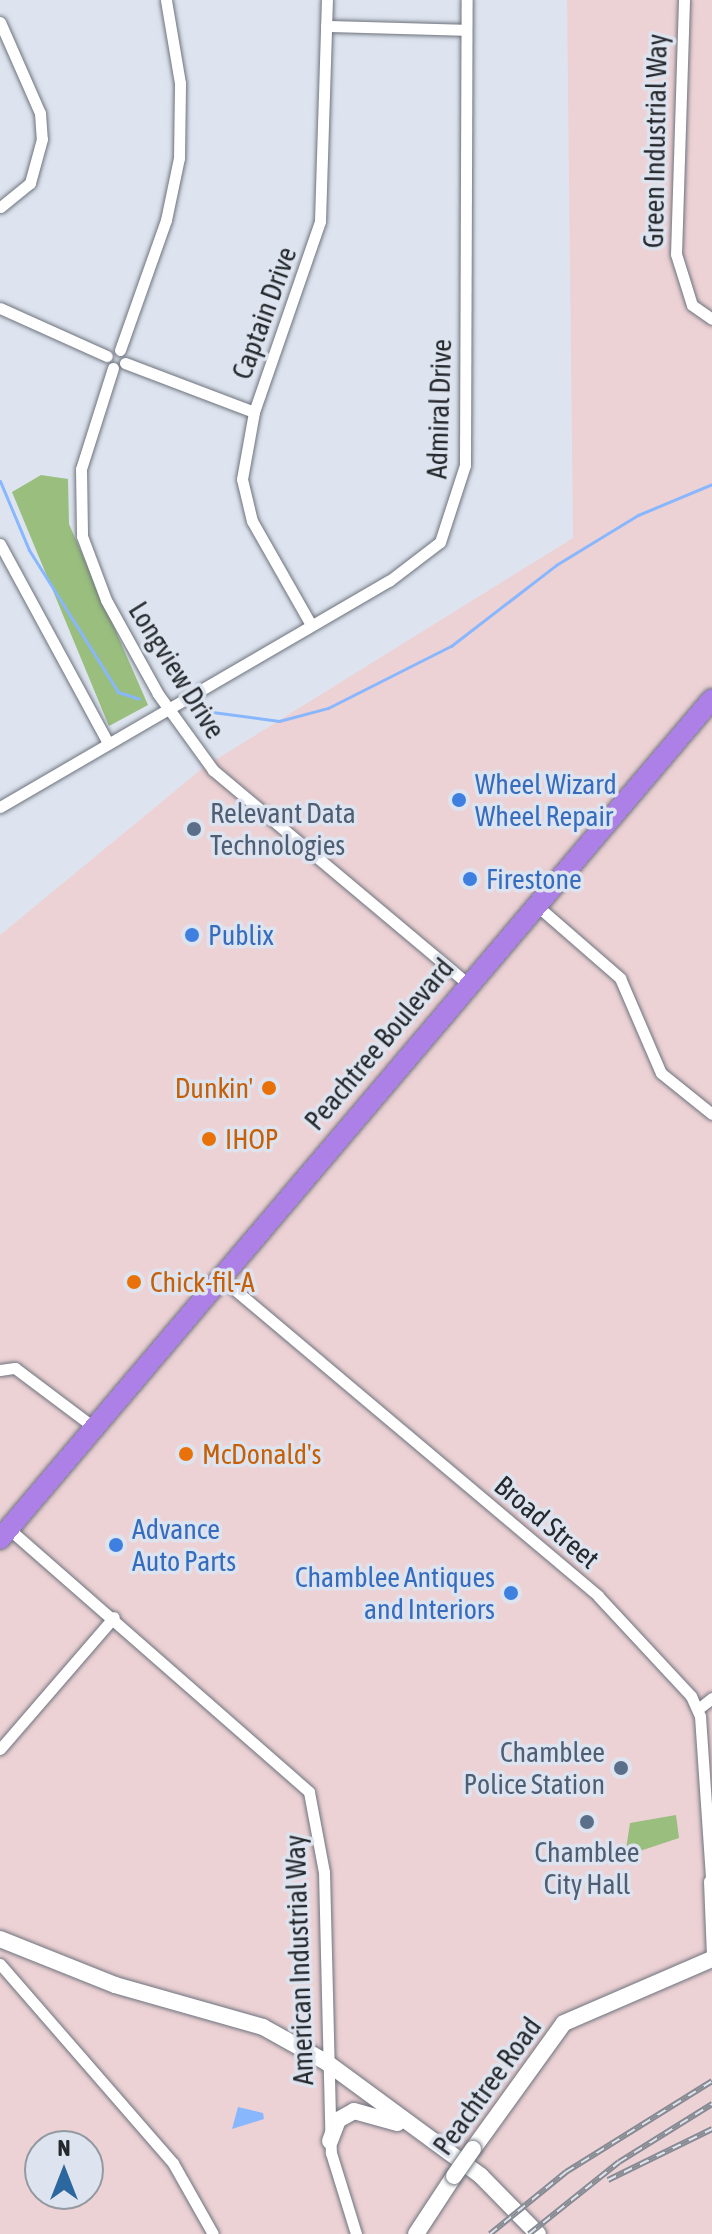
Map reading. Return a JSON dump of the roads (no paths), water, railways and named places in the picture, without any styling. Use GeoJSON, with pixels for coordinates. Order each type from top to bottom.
{"type":"FeatureCollection","features":[{"type":"Feature","properties":{"kind":"highway","name":"Peachtree Boulevard"},"geometry":{"type":"LineString","coordinates":[[5,1534],[467,983],[712,699]]}},
{"type":"Feature","properties":{"kind":"street"},"geometry":{"type":"LineString","coordinates":[[125,363],[120,350],[166,220],[179,158],[180,83],[166,0]]}},
{"type":"Feature","properties":{"kind":"street","name":"Captain Drive"},"geometry":{"type":"LineString","coordinates":[[310,623],[245,501],[254,412],[320,221],[327,0]]}},
{"type":"Feature","properties":{"kind":"street","name":"Admiral Drive"},"geometry":{"type":"LineString","coordinates":[[0,807],[440,542],[462,489],[467,0]]}},
{"type":"Feature","properties":{"kind":"street","name":"Green Industrial Way"},"geometry":{"type":"LineString","coordinates":[[684,0],[676,254],[692,305],[712,319]]}},
{"type":"Feature","properties":{"kind":"street"},"geometry":{"type":"LineString","coordinates":[[0,22],[40,113],[42,139],[30,183],[0,207]]}},
{"type":"Feature","properties":{"kind":"street"},"geometry":{"type":"LineString","coordinates":[[326,26],[466,30]]}},
{"type":"Feature","properties":{"kind":"street"},"geometry":{"type":"LineString","coordinates":[[0,308],[107,356],[113,368],[125,363],[254,412]]}},
{"type":"Feature","properties":{"kind":"street"},"geometry":{"type":"LineString","coordinates":[[107,356],[120,350]]}},
{"type":"Feature","properties":{"kind":"street","name":"Longview Drive"},"geometry":{"type":"LineString","coordinates":[[113,368],[81,469],[82,536],[106,600],[167,708],[214,770],[467,983]]}},
{"type":"Feature","properties":{"kind":"street"},"geometry":{"type":"LineString","coordinates":[[0,544],[107,741]]}},
{"type":"Feature","properties":{"kind":"street"},"geometry":{"type":"LineString","coordinates":[[534,904],[620,978],[661,1073],[712,1114]]}},
{"type":"Feature","properties":{"kind":"street","name":"Broad Street"},"geometry":{"type":"LineString","coordinates":[[221,1278],[598,1596],[698,1709]]}},
{"type":"Feature","properties":{"kind":"street"},"geometry":{"type":"LineString","coordinates":[[0,1370],[15,1368],[95,1428]]}},
{"type":"Feature","properties":{"kind":"street","name":"American Industrial Way"},"geometry":{"type":"LineString","coordinates":[[5,1534],[114,1617],[309,1792],[324,1872],[330,2141],[338,2192],[356,2234]]}},
{"type":"Feature","properties":{"kind":"street"},"geometry":{"type":"LineString","coordinates":[[0,1749],[114,1617]]}},
{"type":"Feature","properties":{"kind":"street"},"geometry":{"type":"LineString","coordinates":[[712,1698],[698,1709],[710,1877],[712,1958]]}},
{"type":"Feature","properties":{"kind":"street"},"geometry":{"type":"LineString","coordinates":[[710,1877],[712,1890]]}},
{"type":"Feature","properties":{"kind":"street"},"geometry":{"type":"LineString","coordinates":[[0,1939],[93,1978],[263,2027],[326,2062],[481,2176],[538,2234]]}},
{"type":"Feature","properties":{"kind":"street","name":"Peachtree Road"},"geometry":{"type":"LineString","coordinates":[[416,2234],[564,2023],[712,1958]]}},
{"type":"Feature","properties":{"kind":"street"},"geometry":{"type":"LineString","coordinates":[[0,1964],[173,2163],[213,2234]]}},
{"type":"Feature","properties":{"kind":"street"},"geometry":{"type":"LineString","coordinates":[[330,2141],[338,2120],[354,2111],[421,2132]]}},
{"type":"Feature","properties":{"kind":"water"},"geometry":{"type":"Polygon","coordinates":[[[238,2107],[263,2113],[264,2119],[232,2129],[238,2107]]]}},
{"type":"Feature","properties":{"kind":"waterway"},"geometry":{"type":"LineString","coordinates":[[0,481],[29,550],[118,692],[139,699]]}},
{"type":"Feature","properties":{"kind":"waterway"},"geometry":{"type":"LineString","coordinates":[[190,709],[279,721],[328,708],[451,646],[556,565],[638,515],[712,484]]}},
{"type":"Feature","properties":{"kind":"railway"},"geometry":{"type":"LineString","coordinates":[[490,2234],[566,2172],[712,2081]]}},
{"type":"Feature","properties":{"kind":"railway"},"geometry":{"type":"LineString","coordinates":[[529,2234],[619,2162],[712,2104]]}},
{"type":"Feature","properties":{"kind":"railway"},"geometry":{"type":"LineString","coordinates":[[608,2180],[712,2129]]}},
{"type":"Feature","properties":{"kind":"place","name":"Wheel Wizard Wheel Repair"},"geometry":{"type":"Point","coordinates":[459,800]}},
{"type":"Feature","properties":{"kind":"place","name":"Relevant Data Technologies"},"geometry":{"type":"Point","coordinates":[194,829]}},
{"type":"Feature","properties":{"kind":"place","name":"Firestone"},"geometry":{"type":"Point","coordinates":[470,879]}},
{"type":"Feature","properties":{"kind":"place","name":"Publix"},"geometry":{"type":"Point","coordinates":[192,935]}},
{"type":"Feature","properties":{"kind":"place","name":"Dunkin'"},"geometry":{"type":"Point","coordinates":[269,1088]}},
{"type":"Feature","properties":{"kind":"place","name":"IHOP"},"geometry":{"type":"Point","coordinates":[209,1139]}},
{"type":"Feature","properties":{"kind":"place","name":"Chick-fil-A"},"geometry":{"type":"Point","coordinates":[134,1282]}},
{"type":"Feature","properties":{"kind":"place","name":"McDonald's"},"geometry":{"type":"Point","coordinates":[186,1454]}},
{"type":"Feature","properties":{"kind":"place","name":"Advance Auto Parts"},"geometry":{"type":"Point","coordinates":[116,1545]}},
{"type":"Feature","properties":{"kind":"place","name":"Chamblee Antiques and Interiors"},"geometry":{"type":"Point","coordinates":[511,1593]}},
{"type":"Feature","properties":{"kind":"place","name":"Chamblee Police Station"},"geometry":{"type":"Point","coordinates":[621,1768]}},
{"type":"Feature","properties":{"kind":"place","name":"Chamblee City Hall"},"geometry":{"type":"Point","coordinates":[587,1822]}}]}
